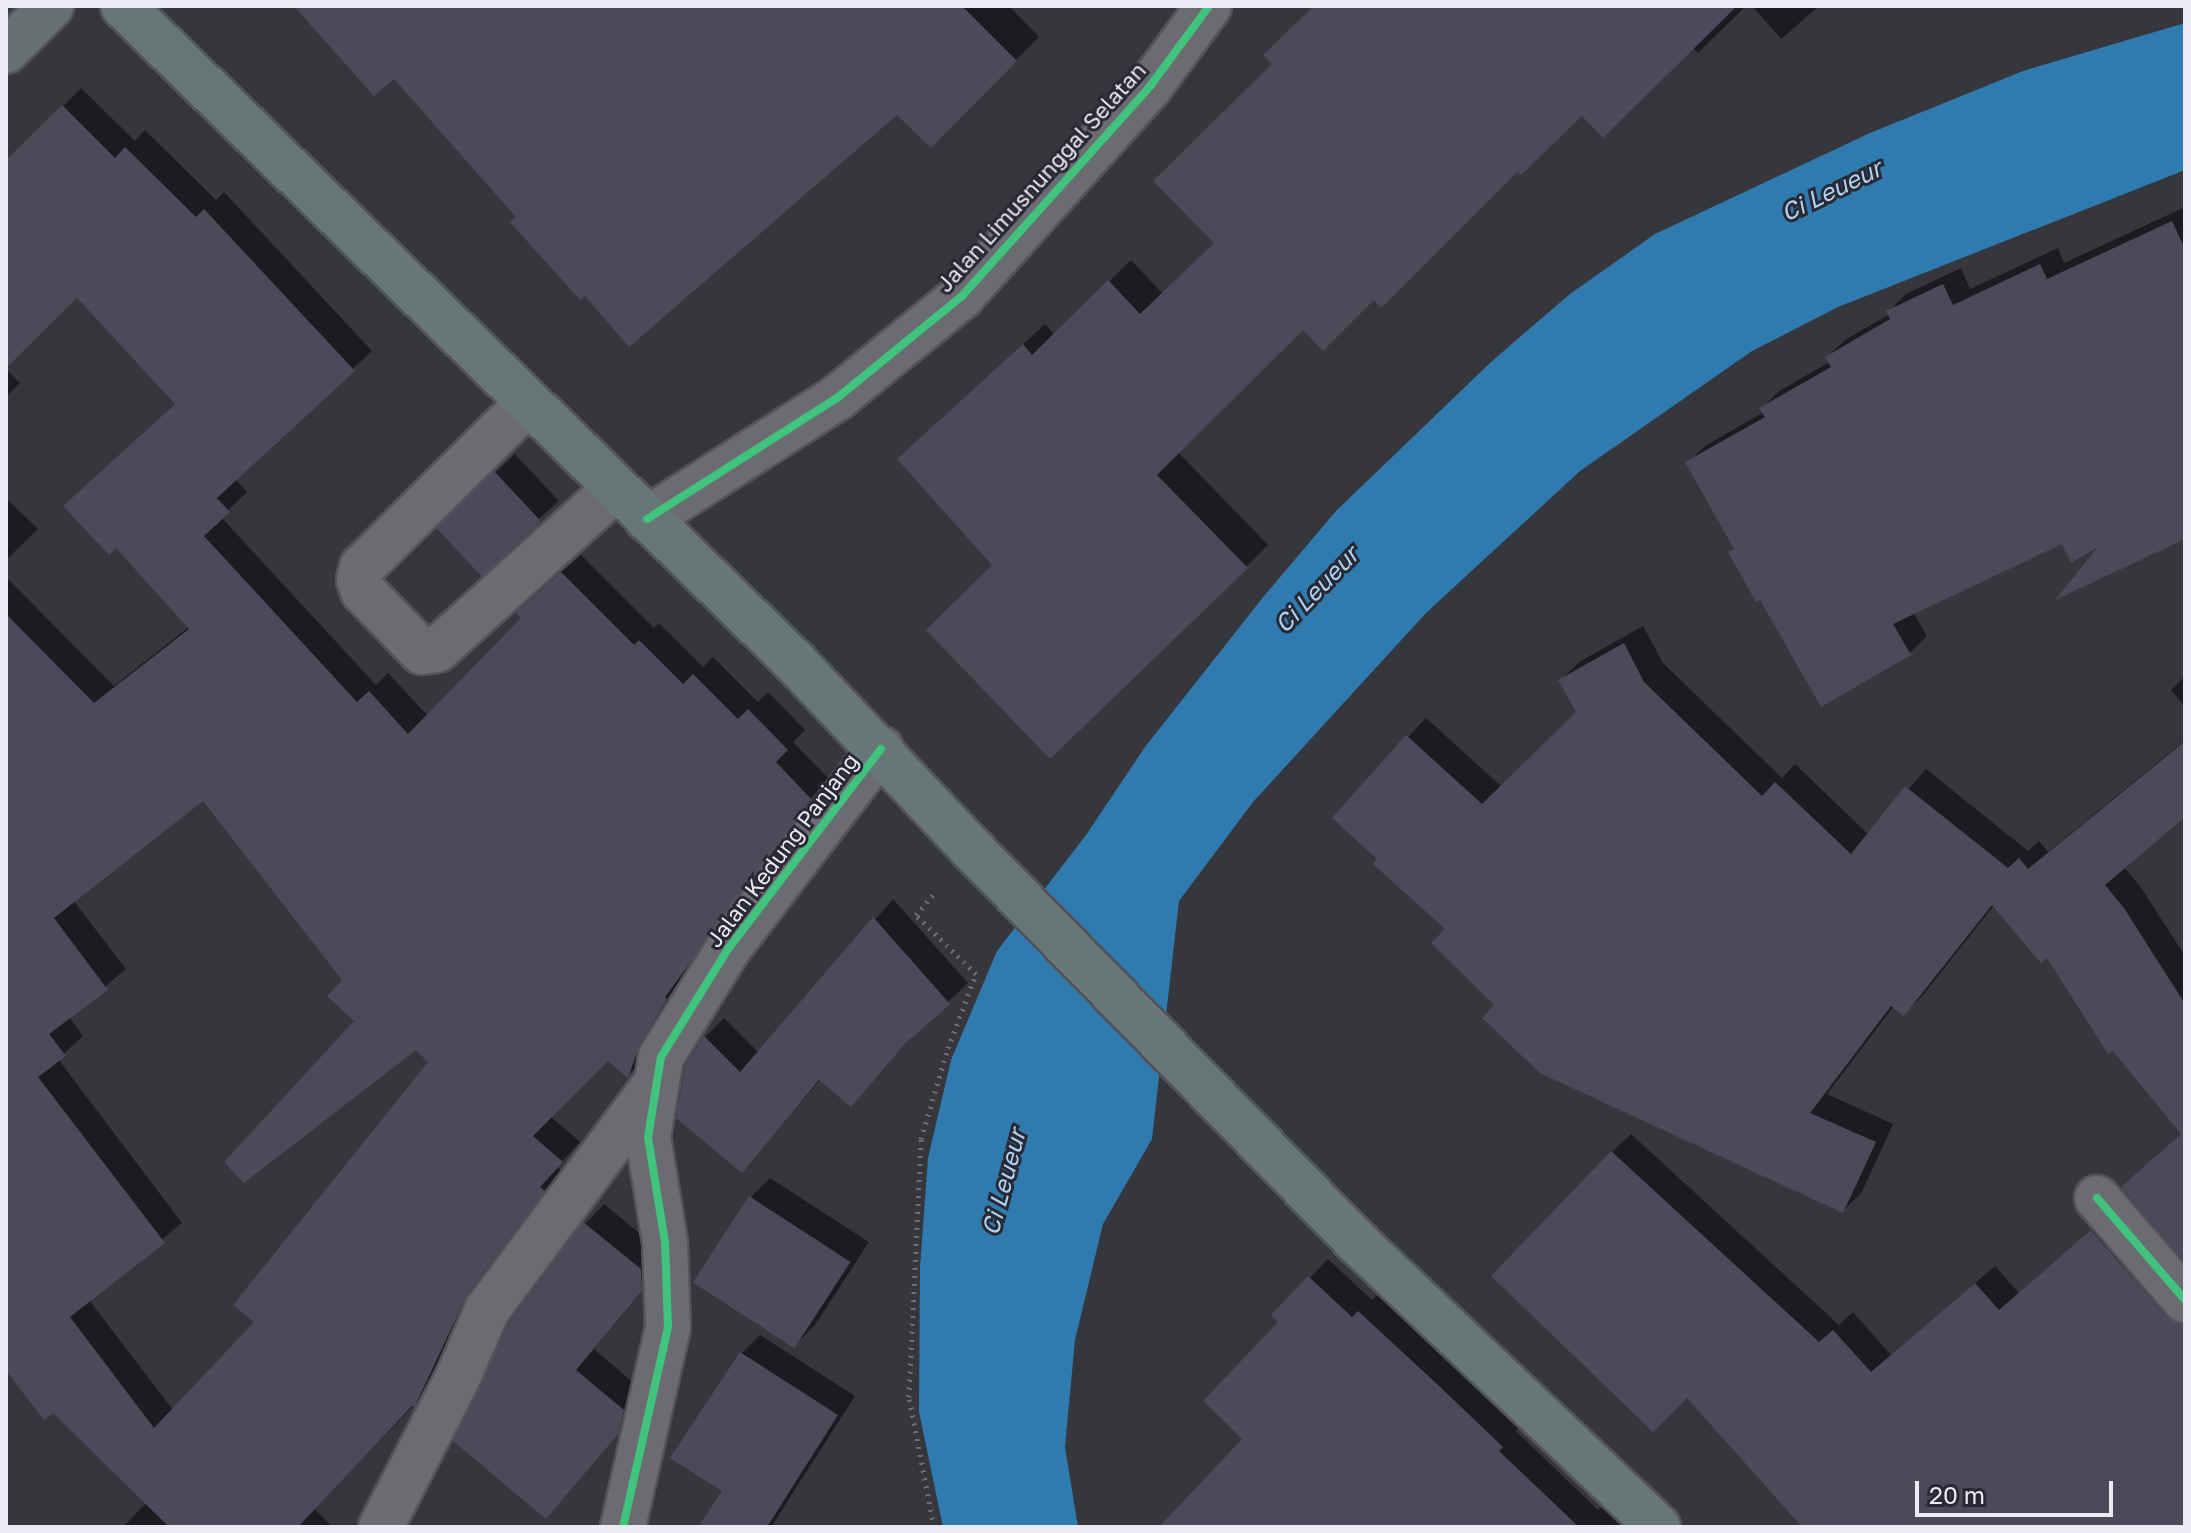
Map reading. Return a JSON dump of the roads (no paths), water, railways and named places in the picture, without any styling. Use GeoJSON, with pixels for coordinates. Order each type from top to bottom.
{"type":"FeatureCollection","features":[{"type":"Feature","properties":{"kind":"highway"},"geometry":{"type":"LineString","coordinates":[[123,6],[881,749],[978,855],[1369,1254],[1658,1527]]}},
{"type":"Feature","properties":{"kind":"main road"},"geometry":{"type":"LineString","coordinates":[[6,51],[51,6]]}},
{"type":"Feature","properties":{"kind":"street","name":"Jalan Limusnunggal Selatan"},"geometry":{"type":"LineString","coordinates":[[647,519],[837,398],[962,296],[1151,85],[1209,6]]}},
{"type":"Feature","properties":{"kind":"street"},"geometry":{"type":"LineString","coordinates":[[527,404],[362,567],[359,580],[363,591],[422,652],[437,650],[615,489]]}},
{"type":"Feature","properties":{"kind":"street","name":"Jalan Kedung Panjang"},"geometry":{"type":"LineString","coordinates":[[623,1527],[668,1327],[665,1242],[648,1137],[661,1057],[728,949],[881,749]]}},
{"type":"Feature","properties":{"kind":"street"},"geometry":{"type":"LineString","coordinates":[[381,1527],[454,1387],[487,1310],[657,1082]]}},
{"type":"Feature","properties":{"kind":"street"},"geometry":{"type":"LineString","coordinates":[[2097,1198],[2185,1300]]}},
{"type":"Feature","properties":{"kind":"water","name":"Ci Leueur"},"geometry":{"type":"Polygon","coordinates":[[[2185,23],[2185,170],[1838,307],[1752,351],[1580,471],[1426,613],[1253,802],[1179,901],[1152,1139],[1103,1224],[1075,1340],[1065,1447],[1078,1527],[943,1527],[919,1412],[920,1267],[928,1158],[951,1060],[997,951],[1086,835],[1145,747],[1264,596],[1336,511],[1491,362],[1570,294],[1655,234],[1870,133],[2023,71],[2185,23]]]}}]}
